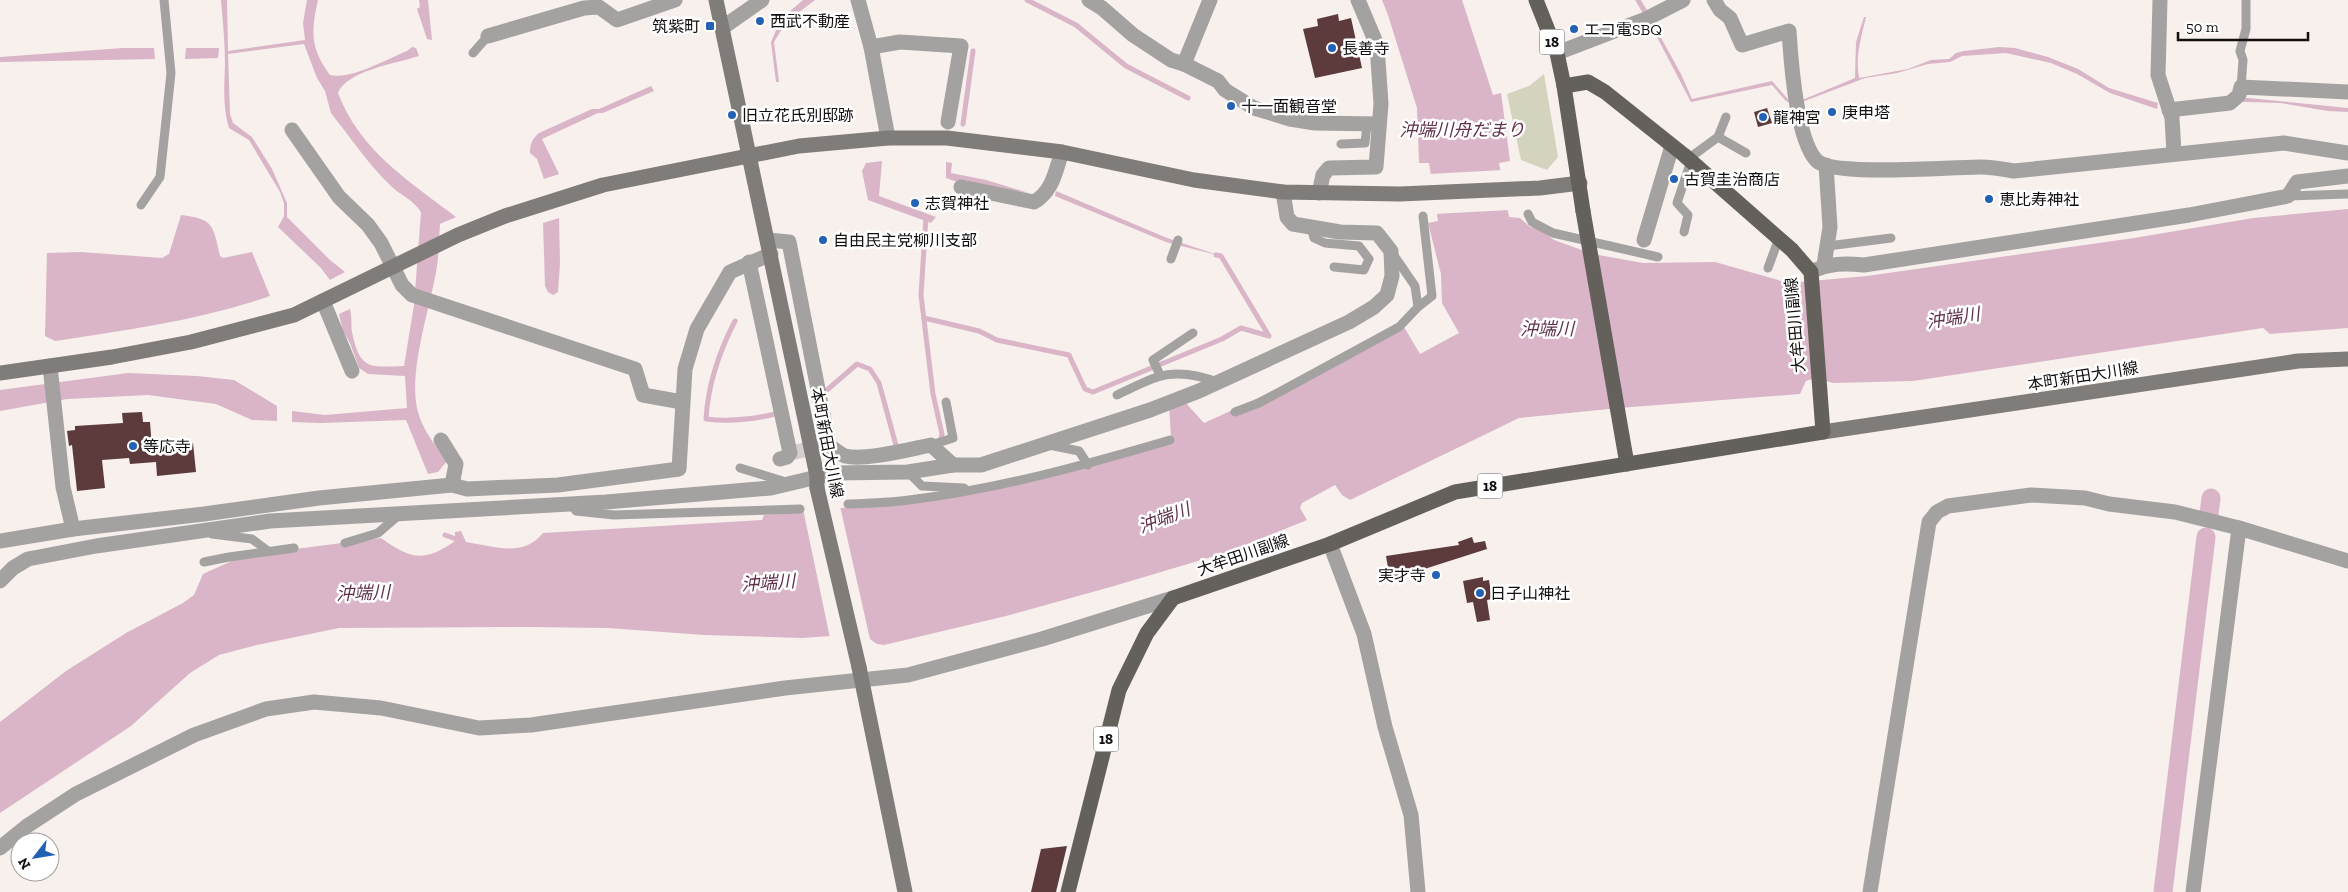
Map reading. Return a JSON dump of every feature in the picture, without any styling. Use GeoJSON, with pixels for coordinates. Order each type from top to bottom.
{"type":"FeatureCollection","features":[{"type":"Feature","properties":{"kind":"main road","name":"18"},"geometry":{"type":"LineString","coordinates":[[1536,0],[1557,54],[1564,86],[1583,211],[1627,464]]}},
{"type":"Feature","properties":{"kind":"main road","name":"大牟田川副線"},"geometry":{"type":"LineString","coordinates":[[1173,598],[1330,544],[1455,492],[1627,464],[1822,428],[1818,269],[1792,250],[1690,160],[1605,92],[1588,82],[1564,86]]}},
{"type":"Feature","properties":{"kind":"main road","name":"18"},"geometry":{"type":"LineString","coordinates":[[1068,892],[1119,690],[1147,633],[1173,598]]}},
{"type":"Feature","properties":{"kind":"street"},"geometry":{"type":"LineString","coordinates":[[488,36],[583,4],[598,8],[617,20],[675,0]]}},
{"type":"Feature","properties":{"kind":"street","name":"本町新田大川線"},"geometry":{"type":"LineString","coordinates":[[716,0],[817,482],[860,672],[905,892]]}},
{"type":"Feature","properties":{"kind":"street"},"geometry":{"type":"LineString","coordinates":[[722,28],[762,0]]}},
{"type":"Feature","properties":{"kind":"street"},"geometry":{"type":"LineString","coordinates":[[858,0],[872,47],[888,138]]}},
{"type":"Feature","properties":{"kind":"street"},"geometry":{"type":"LineString","coordinates":[[1089,0],[1133,35],[1172,60],[1184,64],[1218,82],[1225,90],[1254,108],[1290,119],[1315,123],[1373,124]]}},
{"type":"Feature","properties":{"kind":"street"},"geometry":{"type":"LineString","coordinates":[[1184,64],[1210,0]]}},
{"type":"Feature","properties":{"kind":"street"},"geometry":{"type":"LineString","coordinates":[[1319,193],[1323,175],[1329,168],[1376,167],[1373,124],[1381,104],[1377,45],[1358,0]]}},
{"type":"Feature","properties":{"kind":"street"},"geometry":{"type":"LineString","coordinates":[[1557,54],[1649,17],[1683,0]]}},
{"type":"Feature","properties":{"kind":"street"},"geometry":{"type":"LineString","coordinates":[[1714,0],[1720,10],[1730,18],[1742,45],[1789,31],[1797,101],[1807,146],[1818,161],[1826,165],[1855,169],[1980,167],[2014,171],[2284,143],[2348,153]]}},
{"type":"Feature","properties":{"kind":"street"},"geometry":{"type":"LineString","coordinates":[[2160,0],[2158,75],[2170,114],[2174,153]]}},
{"type":"Feature","properties":{"kind":"street"},"geometry":{"type":"LineString","coordinates":[[872,47],[900,42],[962,46],[948,122]]}},
{"type":"Feature","properties":{"kind":"street"},"geometry":{"type":"LineString","coordinates":[[2170,114],[2230,103],[2239,95],[2241,87],[2348,92]]}},
{"type":"Feature","properties":{"kind":"street"},"geometry":{"type":"LineString","coordinates":[[292,130],[339,197],[368,225],[394,266],[402,286],[412,295],[636,369],[643,395],[682,402]]}},
{"type":"Feature","properties":{"kind":"street"},"geometry":{"type":"LineString","coordinates":[[0,373],[51,373],[112,357],[191,342],[294,315],[458,234],[505,216],[593,188],[799,146],[888,138],[947,138],[1062,152],[1194,180],[1284,192],[1400,194],[1540,188],[1580,183]]}},
{"type":"Feature","properties":{"kind":"street"},"geometry":{"type":"LineString","coordinates":[[1643,246],[1672,146]]}},
{"type":"Feature","properties":{"kind":"street"},"geometry":{"type":"LineString","coordinates":[[961,187],[1034,202],[1043,197],[1050,188],[1062,152]]}},
{"type":"Feature","properties":{"kind":"street"},"geometry":{"type":"LineString","coordinates":[[1818,269],[1828,246],[1830,227],[1826,165]]}},
{"type":"Feature","properties":{"kind":"street"},"geometry":{"type":"LineString","coordinates":[[1818,269],[1843,263],[1864,265],[2189,215],[2288,196],[2296,182],[2348,176]]}},
{"type":"Feature","properties":{"kind":"street"},"geometry":{"type":"LineString","coordinates":[[0,581],[13,568],[28,559],[96,546],[270,521],[606,502],[771,488],[786,482],[817,482],[834,472],[908,472],[953,465],[981,465],[1150,410],[1218,382],[1349,322],[1374,307],[1387,295],[1392,276],[1392,251],[1377,233],[1340,232],[1294,224],[1287,216],[1284,192]]}},
{"type":"Feature","properties":{"kind":"street"},"geometry":{"type":"LineString","coordinates":[[0,541],[73,529],[319,498],[449,486],[467,489],[558,485],[679,469],[685,369],[697,329],[730,272],[749,262],[769,247],[789,242],[829,445],[844,456],[854,456],[884,454],[930,445],[953,465]]}},
{"type":"Feature","properties":{"kind":"street"},"geometry":{"type":"LineString","coordinates":[[749,262],[790,453],[788,457],[780,460]]}},
{"type":"Feature","properties":{"kind":"street"},"geometry":{"type":"LineString","coordinates":[[323,301],[352,371]]}},
{"type":"Feature","properties":{"kind":"street","name":"本町新田大川線"},"geometry":{"type":"LineString","coordinates":[[1822,428],[2298,361],[2348,359]]}},
{"type":"Feature","properties":{"kind":"street"},"geometry":{"type":"LineString","coordinates":[[51,373],[63,487],[73,529]]}},
{"type":"Feature","properties":{"kind":"street"},"geometry":{"type":"LineString","coordinates":[[441,440],[456,464],[449,486],[448,510]]}},
{"type":"Feature","properties":{"kind":"street"},"geometry":{"type":"LineString","coordinates":[[606,502],[659,473]]}},
{"type":"Feature","properties":{"kind":"street"},"geometry":{"type":"LineString","coordinates":[[1870,892],[1929,522],[1937,512],[1948,506],[2031,495],[2048,495],[2175,512],[2239,528],[2348,561]]}},
{"type":"Feature","properties":{"kind":"street"},"geometry":{"type":"LineString","coordinates":[[2193,892],[2239,528]]}},
{"type":"Feature","properties":{"kind":"street"},"geometry":{"type":"LineString","coordinates":[[44,535],[83,539],[96,546]]}},
{"type":"Feature","properties":{"kind":"street"},"geometry":{"type":"LineString","coordinates":[[1330,544],[1364,634],[1385,727],[1411,815],[1418,892]]}},
{"type":"Feature","properties":{"kind":"street"},"geometry":{"type":"LineString","coordinates":[[0,848],[27,826],[76,794],[194,735],[266,709],[314,702],[371,707],[480,728],[531,725],[860,672],[908,675],[1042,639],[1173,598]]}},
{"type":"Feature","properties":{"kind":"lane"},"geometry":{"type":"LineString","coordinates":[[141,205],[160,177],[171,73],[164,0]]}},
{"type":"Feature","properties":{"kind":"lane"},"geometry":{"type":"LineString","coordinates":[[2241,87],[2243,60],[2240,52],[2246,29],[2246,0]]}},
{"type":"Feature","properties":{"kind":"lane"},"geometry":{"type":"LineString","coordinates":[[473,53],[488,36]]}},
{"type":"Feature","properties":{"kind":"lane"},"geometry":{"type":"LineString","coordinates":[[1684,232],[1688,215],[1678,203],[1690,160],[1718,137],[1726,117]]}},
{"type":"Feature","properties":{"kind":"lane"},"geometry":{"type":"LineString","coordinates":[[1341,144],[1365,143],[1373,124]]}},
{"type":"Feature","properties":{"kind":"lane"},"geometry":{"type":"LineString","coordinates":[[1718,137],[1746,153]]}},
{"type":"Feature","properties":{"kind":"lane"},"geometry":{"type":"LineString","coordinates":[[2288,196],[2348,194]]}},
{"type":"Feature","properties":{"kind":"lane"},"geometry":{"type":"LineString","coordinates":[[1528,214],[1532,222],[1553,233],[1643,246],[1658,257]]}},
{"type":"Feature","properties":{"kind":"lane"},"geometry":{"type":"LineString","coordinates":[[1235,412],[1259,402],[1399,327],[1432,296],[1423,216]]}},
{"type":"Feature","properties":{"kind":"lane"},"geometry":{"type":"LineString","coordinates":[[1311,227],[1314,238],[1325,243],[1359,246],[1369,259],[1364,270],[1334,266]]}},
{"type":"Feature","properties":{"kind":"lane"},"geometry":{"type":"LineString","coordinates":[[1768,268],[1779,238]]}},
{"type":"Feature","properties":{"kind":"lane"},"geometry":{"type":"LineString","coordinates":[[1828,246],[1891,238]]}},
{"type":"Feature","properties":{"kind":"lane"},"geometry":{"type":"LineString","coordinates":[[1171,259],[1178,240]]}},
{"type":"Feature","properties":{"kind":"lane"},"geometry":{"type":"LineString","coordinates":[[1392,251],[1415,286],[1418,308]]}},
{"type":"Feature","properties":{"kind":"lane"},"geometry":{"type":"LineString","coordinates":[[1160,375],[1153,360],[1193,333]]}},
{"type":"Feature","properties":{"kind":"lane"},"geometry":{"type":"LineString","coordinates":[[1117,395],[1160,375],[1194,374],[1218,382]]}},
{"type":"Feature","properties":{"kind":"lane"},"geometry":{"type":"LineString","coordinates":[[930,445],[953,438],[946,402]]}},
{"type":"Feature","properties":{"kind":"lane"},"geometry":{"type":"LineString","coordinates":[[848,504],[908,501],[986,488],[1088,465],[1170,440]]}},
{"type":"Feature","properties":{"kind":"lane"},"geometry":{"type":"LineString","coordinates":[[1047,444],[1079,451],[1088,465]]}},
{"type":"Feature","properties":{"kind":"lane"},"geometry":{"type":"LineString","coordinates":[[740,468],[786,482]]}},
{"type":"Feature","properties":{"kind":"lane"},"geometry":{"type":"LineString","coordinates":[[908,472],[922,486],[986,488]]}},
{"type":"Feature","properties":{"kind":"lane"},"geometry":{"type":"LineString","coordinates":[[572,504],[576,511],[614,516],[800,509]]}},
{"type":"Feature","properties":{"kind":"lane"},"geometry":{"type":"LineString","coordinates":[[345,543],[378,533],[403,512]]}},
{"type":"Feature","properties":{"kind":"lane"},"geometry":{"type":"LineString","coordinates":[[195,532],[252,539],[268,551]]}},
{"type":"Feature","properties":{"kind":"lane"},"geometry":{"type":"LineString","coordinates":[[204,562],[294,548]]}},
{"type":"Feature","properties":{"kind":"green space"},"geometry":{"type":"Polygon","coordinates":[[[1544,74],[1558,157],[1547,170],[1521,160],[1507,94],[1529,86],[1544,74]]]}},
{"type":"Feature","properties":{"kind":"water"},"geometry":{"type":"Polygon","coordinates":[[[221,0],[227,0],[228,51],[305,40],[303,23],[307,0],[318,0],[313,30],[314,39],[323,65],[330,75],[339,76],[358,72],[407,51],[412,47],[416,48],[419,56],[361,73],[343,85],[338,93],[347,114],[373,148],[404,177],[456,217],[440,224],[437,266],[421,339],[415,378],[415,396],[420,419],[430,438],[447,461],[438,472],[428,474],[406,420],[321,423],[292,422],[292,411],[325,415],[407,408],[405,376],[368,374],[359,368],[350,343],[343,331],[339,314],[350,309],[355,345],[363,360],[368,364],[383,367],[404,366],[414,305],[421,212],[382,177],[331,113],[325,91],[317,78],[304,44],[228,54],[230,114],[233,123],[252,137],[272,169],[287,203],[287,217],[330,260],[345,272],[330,280],[321,268],[278,227],[284,216],[284,203],[280,192],[249,140],[229,128],[224,90],[225,50],[221,0]]]}},
{"type":"Feature","properties":{"kind":"water"},"geometry":{"type":"Polygon","coordinates":[[[419,0],[428,0],[432,40],[427,39],[417,9],[420,7],[419,0]]]}},
{"type":"Feature","properties":{"kind":"water"},"geometry":{"type":"Polygon","coordinates":[[[803,0],[815,0],[786,22],[774,42],[779,82],[776,82],[771,42],[781,19],[803,0]]]}},
{"type":"Feature","properties":{"kind":"water","name":"沖端川"},"geometry":{"type":"Polygon","coordinates":[[[1382,0],[1462,0],[1493,95],[1501,93],[1510,161],[1499,163],[1509,217],[1520,218],[1530,227],[1540,229],[1554,240],[1593,254],[1643,263],[1715,262],[1789,283],[1867,276],[2134,238],[2253,218],[2348,209],[2348,328],[2270,334],[2263,328],[1913,381],[1833,383],[1815,378],[1806,381],[1800,394],[1519,418],[1350,500],[1342,495],[1335,485],[1302,503],[1300,508],[1307,520],[1228,552],[1006,616],[884,645],[830,636],[802,638],[704,635],[608,628],[339,628],[219,655],[190,673],[131,726],[0,813],[0,722],[66,671],[126,633],[183,603],[194,595],[203,574],[236,559],[264,553],[381,538],[409,554],[417,556],[426,555],[434,553],[455,541],[455,532],[461,531],[466,542],[497,548],[517,548],[535,541],[543,533],[762,520],[764,515],[969,494],[1171,437],[1169,406],[1183,400],[1204,423],[1304,375],[1401,322],[1420,354],[1459,333],[1442,303],[1441,274],[1428,223],[1438,221],[1429,163],[1419,163],[1417,108],[1382,0]]]}},
{"type":"Feature","properties":{"kind":"water"},"geometry":{"type":"Polygon","coordinates":[[[1649,16],[1681,74],[1692,99],[1772,81],[1793,105],[1785,100],[1772,85],[1691,102],[1647,18],[1649,16]]]}},
{"type":"Feature","properties":{"kind":"water"},"geometry":{"type":"Polygon","coordinates":[[[1864,17],[1866,17],[1858,55],[1859,78],[1908,69],[1931,60],[1949,59],[1956,53],[1964,51],[1999,47],[2015,48],[2048,57],[2078,69],[2109,88],[2158,103],[2157,109],[2110,93],[2077,74],[2051,63],[2006,53],[1962,56],[1950,62],[1928,64],[1897,73],[1865,78],[1802,102],[1802,100],[1855,78],[1856,42],[1864,17]]]}},
{"type":"Feature","properties":{"kind":"water"},"geometry":{"type":"Polygon","coordinates":[[[123,48],[154,48],[155,59],[0,62],[0,57],[123,48]]]}},
{"type":"Feature","properties":{"kind":"water"},"geometry":{"type":"Polygon","coordinates":[[[186,48],[219,48],[218,58],[185,59],[186,48]]]}},
{"type":"Feature","properties":{"kind":"water"},"geometry":{"type":"Polygon","coordinates":[[[651,86],[654,91],[603,113],[598,113],[542,139],[559,174],[544,179],[537,159],[530,153],[532,142],[539,133],[592,109],[599,109],[651,86]]]}},
{"type":"Feature","properties":{"kind":"water"},"geometry":{"type":"Polygon","coordinates":[[[2249,98],[2348,108],[2348,112],[2328,111],[2280,103],[2215,101],[2249,98]]]}},
{"type":"Feature","properties":{"kind":"water"},"geometry":{"type":"Polygon","coordinates":[[[882,161],[879,196],[936,217],[931,223],[868,200],[862,171],[866,163],[882,161]]]}},
{"type":"Feature","properties":{"kind":"water"},"geometry":{"type":"Polygon","coordinates":[[[946,162],[952,163],[951,173],[986,180],[1029,193],[960,183],[946,178],[946,162]]]}},
{"type":"Feature","properties":{"kind":"water"},"geometry":{"type":"Polygon","coordinates":[[[1056,191],[1167,238],[1221,256],[1166,242],[1055,196],[1056,191]]]}},
{"type":"Feature","properties":{"kind":"water"},"geometry":{"type":"Polygon","coordinates":[[[181,215],[200,219],[210,225],[216,237],[220,256],[223,258],[252,252],[270,296],[217,312],[136,328],[55,341],[45,336],[47,253],[81,252],[162,258],[169,254],[181,215]]]}},
{"type":"Feature","properties":{"kind":"water"},"geometry":{"type":"Polygon","coordinates":[[[559,218],[560,263],[558,292],[553,295],[548,292],[545,286],[543,223],[559,218]]]}},
{"type":"Feature","properties":{"kind":"water"},"geometry":{"type":"Polygon","coordinates":[[[128,373],[197,376],[234,380],[277,406],[277,421],[252,420],[216,404],[148,395],[67,399],[0,411],[0,390],[128,373]]]}},
{"type":"Feature","properties":{"kind":"pier"},"geometry":{"type":"Polygon","coordinates":[[[1503,170],[1510,210],[1434,214],[1428,174],[1503,170]]]}},
{"type":"Feature","properties":{"kind":"pier"},"geometry":{"type":"Polygon","coordinates":[[[840,506],[870,639],[881,647],[830,638],[803,509],[840,506]]]}},
{"type":"Feature","properties":{"kind":"building"},"geometry":{"type":"Polygon","coordinates":[[[1338,14],[1339,21],[1351,18],[1362,68],[1315,78],[1303,29],[1318,26],[1317,19],[1338,14]]]}},
{"type":"Feature","properties":{"kind":"building"},"geometry":{"type":"Polygon","coordinates":[[[1767,108],[1772,123],[1758,127],[1754,112],[1767,108]]]}},
{"type":"Feature","properties":{"kind":"building"},"geometry":{"type":"Polygon","coordinates":[[[142,412],[143,422],[150,422],[152,448],[193,443],[196,472],[157,476],[156,462],[130,464],[129,458],[102,460],[105,488],[77,491],[72,445],[69,446],[67,431],[75,430],[75,426],[123,423],[122,413],[142,412]]]}},
{"type":"Feature","properties":{"kind":"building"},"geometry":{"type":"Polygon","coordinates":[[[1472,537],[1474,543],[1485,541],[1487,549],[1390,580],[1386,556],[1459,545],[1458,542],[1472,537]]]}},
{"type":"Feature","properties":{"kind":"building"},"geometry":{"type":"Polygon","coordinates":[[[1483,577],[1483,581],[1489,580],[1492,599],[1487,600],[1490,620],[1477,622],[1473,602],[1467,603],[1463,581],[1483,577]]]}},
{"type":"Feature","properties":{"kind":"building"},"geometry":{"type":"Polygon","coordinates":[[[1067,846],[1056,892],[1031,892],[1041,849],[1067,846]]]}},
{"type":"Feature","properties":{"kind":"waterway"},"geometry":{"type":"LineString","coordinates":[[1027,0],[1076,25],[1126,66],[1188,98]]}},
{"type":"Feature","properties":{"kind":"waterway"},"geometry":{"type":"LineString","coordinates":[[1638,0],[1648,17]]}},
{"type":"Feature","properties":{"kind":"waterway"},"geometry":{"type":"LineString","coordinates":[[963,124],[973,51]]}},
{"type":"Feature","properties":{"kind":"waterway"},"geometry":{"type":"LineString","coordinates":[[926,217],[921,295],[933,394],[942,434],[940,444]]}},
{"type":"Feature","properties":{"kind":"waterway"},"geometry":{"type":"LineString","coordinates":[[924,318],[979,331],[997,340],[1069,355],[1085,389],[1093,392],[1222,339],[1241,328],[1269,336],[1221,256],[1216,255]]}},
{"type":"Feature","properties":{"kind":"waterway"},"geometry":{"type":"LineString","coordinates":[[735,321],[715,368],[709,393],[706,419],[743,419],[779,413]]}},
{"type":"Feature","properties":{"kind":"waterway"},"geometry":{"type":"LineString","coordinates":[[827,390],[857,364],[870,369],[879,383],[897,449]]}},
{"type":"Feature","properties":{"kind":"waterway"},"geometry":{"type":"LineString","coordinates":[[2209,514],[2211,498]]}},
{"type":"Feature","properties":{"kind":"waterway"},"geometry":{"type":"LineString","coordinates":[[445,535],[461,541]]}},
{"type":"Feature","properties":{"kind":"waterway"},"geometry":{"type":"LineString","coordinates":[[2163,892],[2206,537]]}},
{"type":"Feature","properties":{"kind":"tunnel"},"geometry":{"type":"LineString","coordinates":[[790,453],[829,445]]}},
{"type":"Feature","properties":{"kind":"place","name":"西武不動産"},"geometry":{"type":"Point","coordinates":[760,21]}},
{"type":"Feature","properties":{"kind":"place","name":"筑紫町"},"geometry":{"type":"Point","coordinates":[710,26]}},
{"type":"Feature","properties":{"kind":"place","name":"エコ電SBQ"},"geometry":{"type":"Point","coordinates":[1574,29]}},
{"type":"Feature","properties":{"kind":"place","name":"長善寺"},"geometry":{"type":"Point","coordinates":[1332,48]}},
{"type":"Feature","properties":{"kind":"place","name":"十一面観音堂"},"geometry":{"type":"Point","coordinates":[1231,106]}},
{"type":"Feature","properties":{"kind":"place","name":"庚申塔"},"geometry":{"type":"Point","coordinates":[1832,112]}},
{"type":"Feature","properties":{"kind":"place","name":"旧立花氏別邸跡"},"geometry":{"type":"Point","coordinates":[732,115]}},
{"type":"Feature","properties":{"kind":"place","name":"龍神宮"},"geometry":{"type":"Point","coordinates":[1763,117]}},
{"type":"Feature","properties":{"kind":"place","name":"古賀圭治商店"},"geometry":{"type":"Point","coordinates":[1674,179]}},
{"type":"Feature","properties":{"kind":"place","name":"恵比寿神社"},"geometry":{"type":"Point","coordinates":[1989,199]}},
{"type":"Feature","properties":{"kind":"place","name":"志賀神社"},"geometry":{"type":"Point","coordinates":[915,203]}},
{"type":"Feature","properties":{"kind":"place","name":"自由民主党柳川支部"},"geometry":{"type":"Point","coordinates":[823,240]}},
{"type":"Feature","properties":{"kind":"place","name":"等応寺"},"geometry":{"type":"Point","coordinates":[133,446]}},
{"type":"Feature","properties":{"kind":"place","name":"実才寺"},"geometry":{"type":"Point","coordinates":[1436,575]}},
{"type":"Feature","properties":{"kind":"place","name":"日子山神社"},"geometry":{"type":"Point","coordinates":[1480,593]}},
{"type":"Feature","properties":{"kind":"water label","name":"沖端川舟だまり"},"geometry":{"type":"Point","coordinates":[1462,130]}}]}
